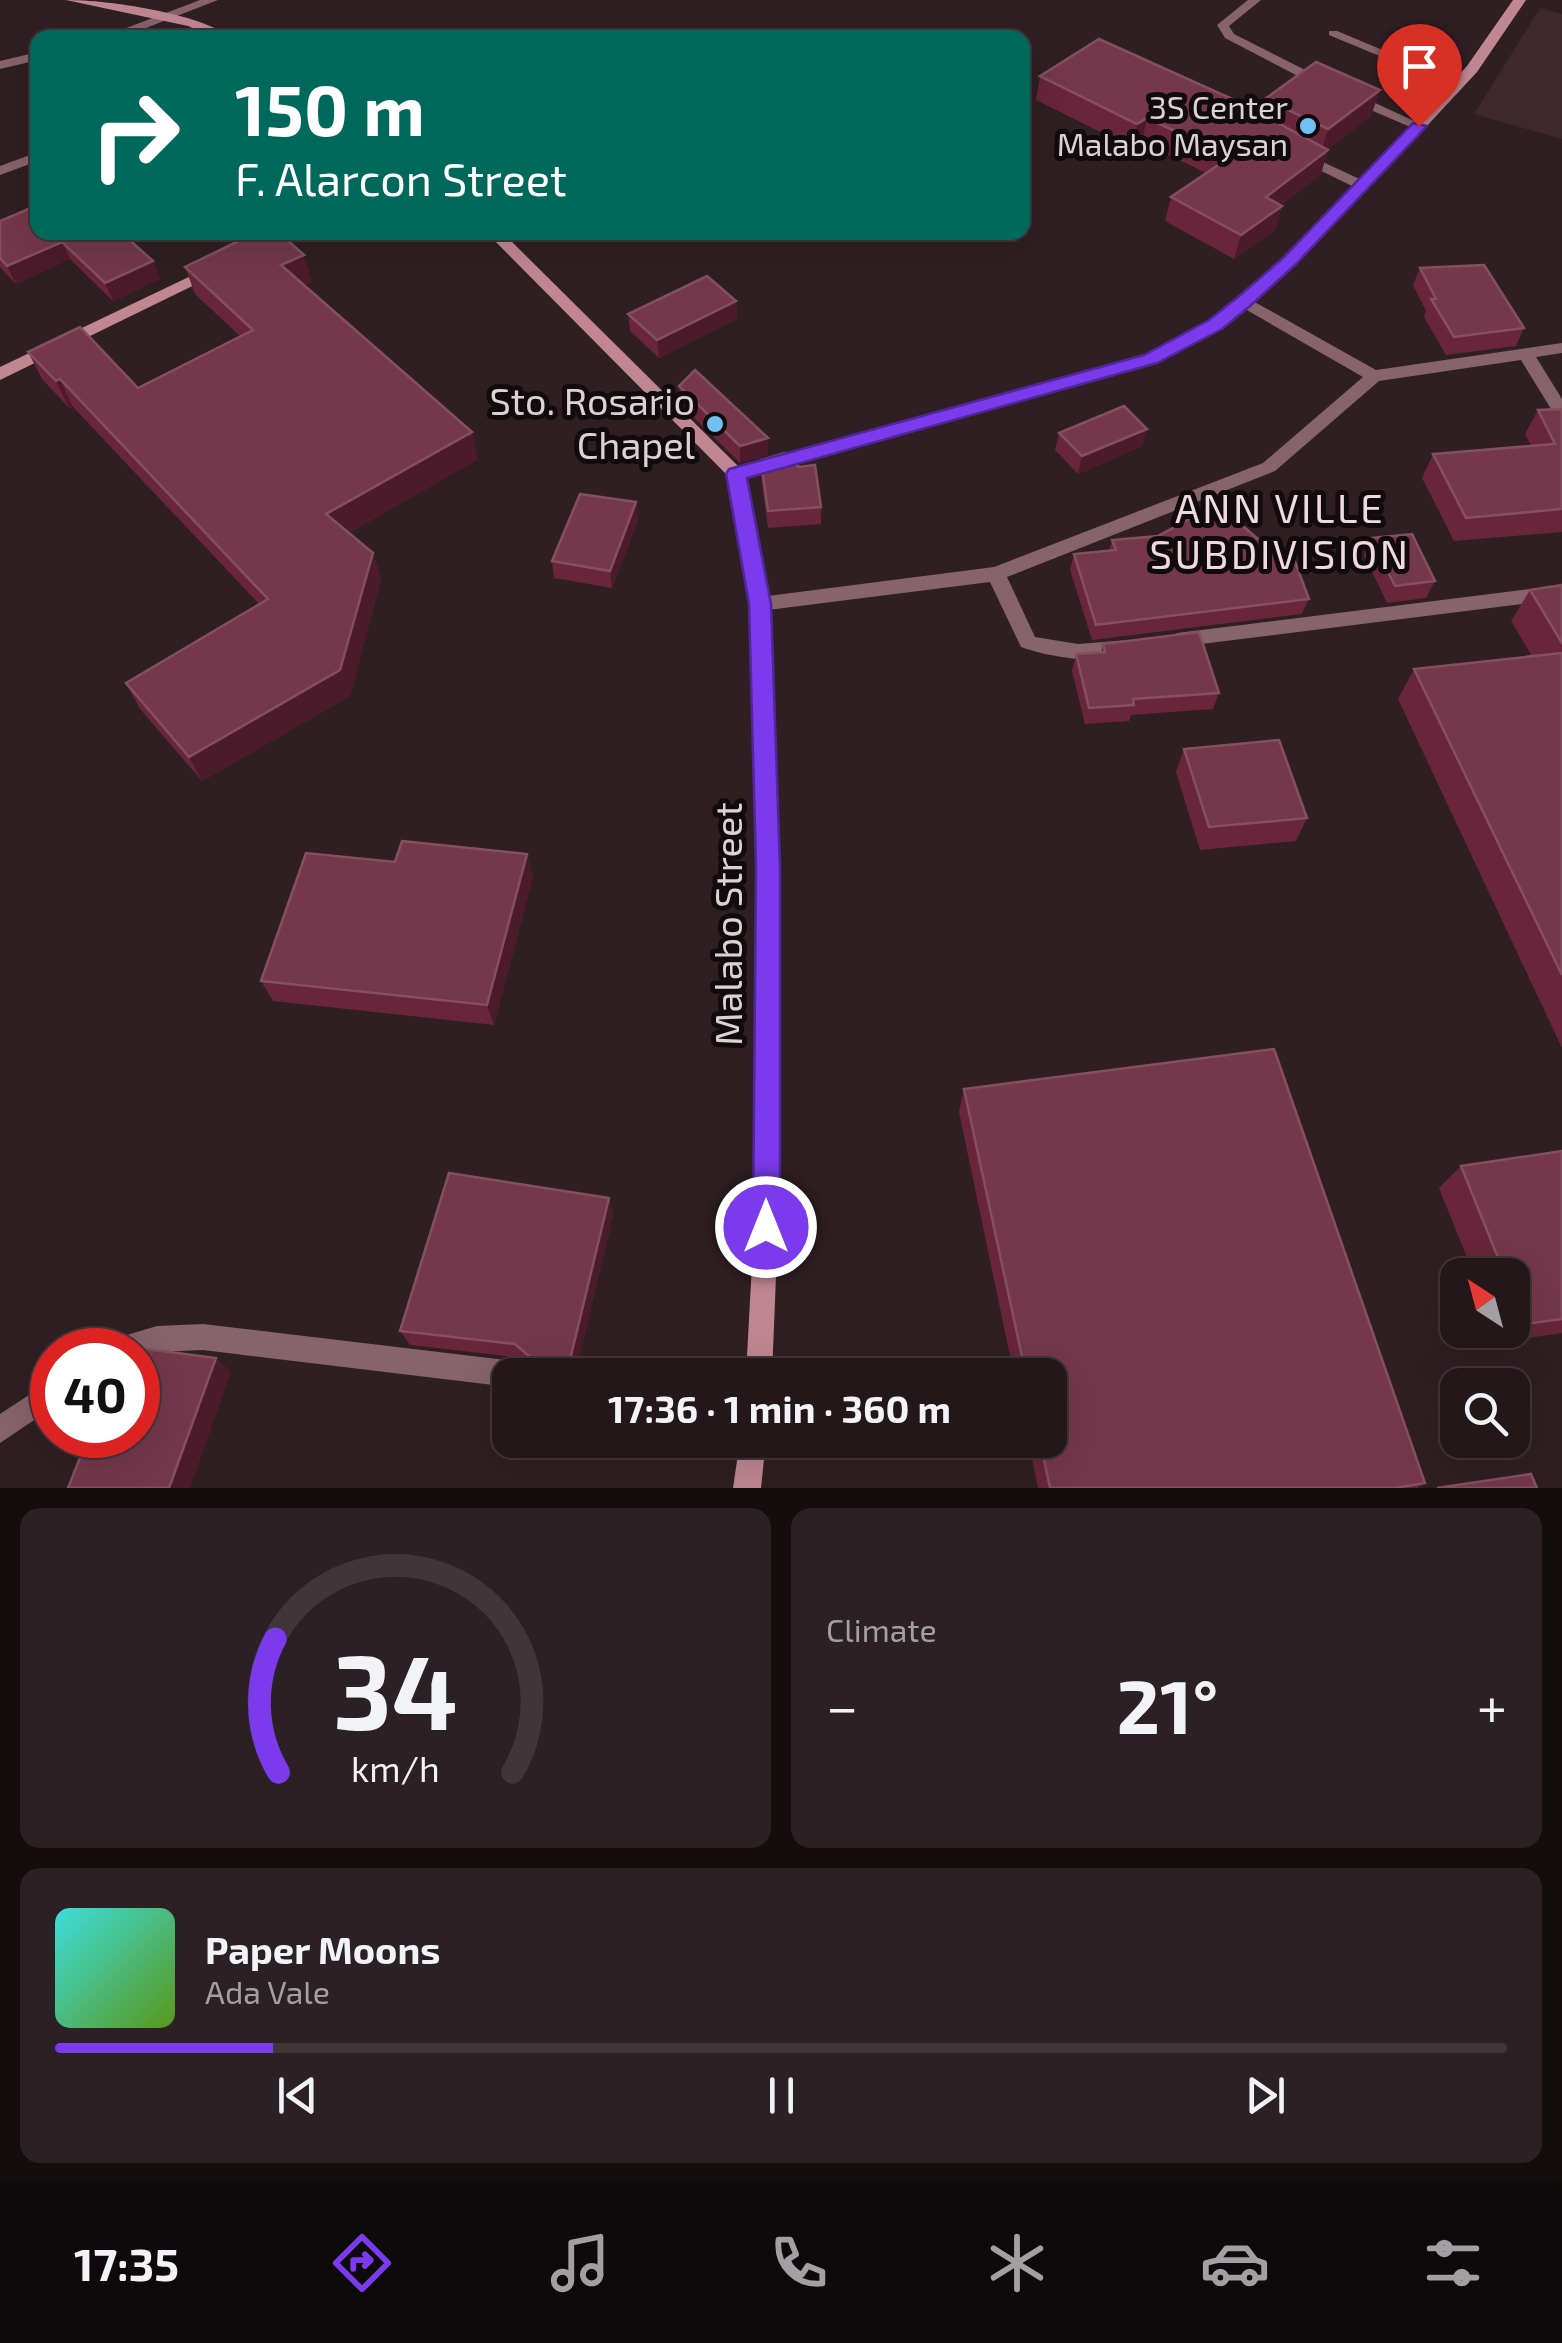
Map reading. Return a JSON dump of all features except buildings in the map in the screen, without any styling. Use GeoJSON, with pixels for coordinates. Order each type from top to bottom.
{"type":"FeatureCollection","features":[{"type":"Feature","properties":{"kind":"street"},"geometry":{"type":"LineString","coordinates":[[72,0],[207,30]]}},
{"type":"Feature","properties":{"kind":"street"},"geometry":{"type":"LineString","coordinates":[[130,30],[212,0]]}},
{"type":"Feature","properties":{"kind":"street"},"geometry":{"type":"LineString","coordinates":[[501,240],[736,474],[1151,359],[1215,324],[1328,223],[1360,184],[1458,84],[1520,0]]}},
{"type":"Feature","properties":{"kind":"street"},"geometry":{"type":"LineString","coordinates":[[0,65],[30,58]]}},
{"type":"Feature","properties":{"kind":"street"},"geometry":{"type":"LineString","coordinates":[[0,171],[30,159]]}},
{"type":"Feature","properties":{"kind":"street"},"geometry":{"type":"LineString","coordinates":[[240,258],[276,240]]}},
{"type":"Feature","properties":{"kind":"street"},"geometry":{"type":"LineString","coordinates":[[0,374],[223,266]]}},
{"type":"Feature","properties":{"kind":"street"},"geometry":{"type":"LineString","coordinates":[[1244,302],[1374,376]]}},
{"type":"Feature","properties":{"kind":"street"},"geometry":{"type":"LineString","coordinates":[[760,604],[996,574],[1270,467],[1374,376],[1562,348]]}},
{"type":"Feature","properties":{"kind":"street"},"geometry":{"type":"LineString","coordinates":[[1524,352],[1562,413]]}},
{"type":"Feature","properties":{"kind":"street","name":"Malabo Street"},"geometry":{"type":"LineString","coordinates":[[736,474],[760,604],[768,867],[766,1227],[761,1358]]}},
{"type":"Feature","properties":{"kind":"street"},"geometry":{"type":"LineString","coordinates":[[996,574],[1028,642],[1046,650],[1076,653],[1562,592]]}},
{"type":"Feature","properties":{"kind":"street"},"geometry":{"type":"LineString","coordinates":[[160,1339],[202,1337],[492,1371]]}},
{"type":"Feature","properties":{"kind":"street"},"geometry":{"type":"LineString","coordinates":[[0,1430],[30,1409]]}},
{"type":"Feature","properties":{"kind":"street"},"geometry":{"type":"LineString","coordinates":[[747,1488],[751,1458]]}},
{"type":"Feature","properties":{"kind":"lane"},"geometry":{"type":"LineString","coordinates":[[1255,0],[1223,25],[1228,36],[1299,80],[1419,126]]}},
{"type":"Feature","properties":{"kind":"lane"},"geometry":{"type":"LineString","coordinates":[[1333,34],[1458,84]]}},
{"type":"Feature","properties":{"kind":"lane"},"geometry":{"type":"LineString","coordinates":[[1291,151],[1360,184]]}},
{"type":"Feature","properties":{"kind":"shaded area"},"geometry":{"type":"Polygon","coordinates":[[[1540,8],[1562,14],[1562,139],[1474,114],[1540,8]]]}},
{"type":"Feature","properties":{"kind":"place","name":"3S Center Malabo Maysan"},"geometry":{"type":"Point","coordinates":[1308,126]}},
{"type":"Feature","properties":{"kind":"place","name":"Sto. Rosario Chapel"},"geometry":{"type":"Point","coordinates":[715,424]}},
{"type":"Feature","properties":{"kind":"district","name":"ANN VILLE SUBDIVISION"},"geometry":{"type":"Point","coordinates":[1280,532]}},
{"type":"Feature","properties":{"kind":"route"},"geometry":{"type":"LineString","coordinates":[[766,1227],[768,867],[760,604],[736,474],[1151,359],[1215,324],[1244,302],[1328,223],[1368,175],[1419,126]]}}]}
